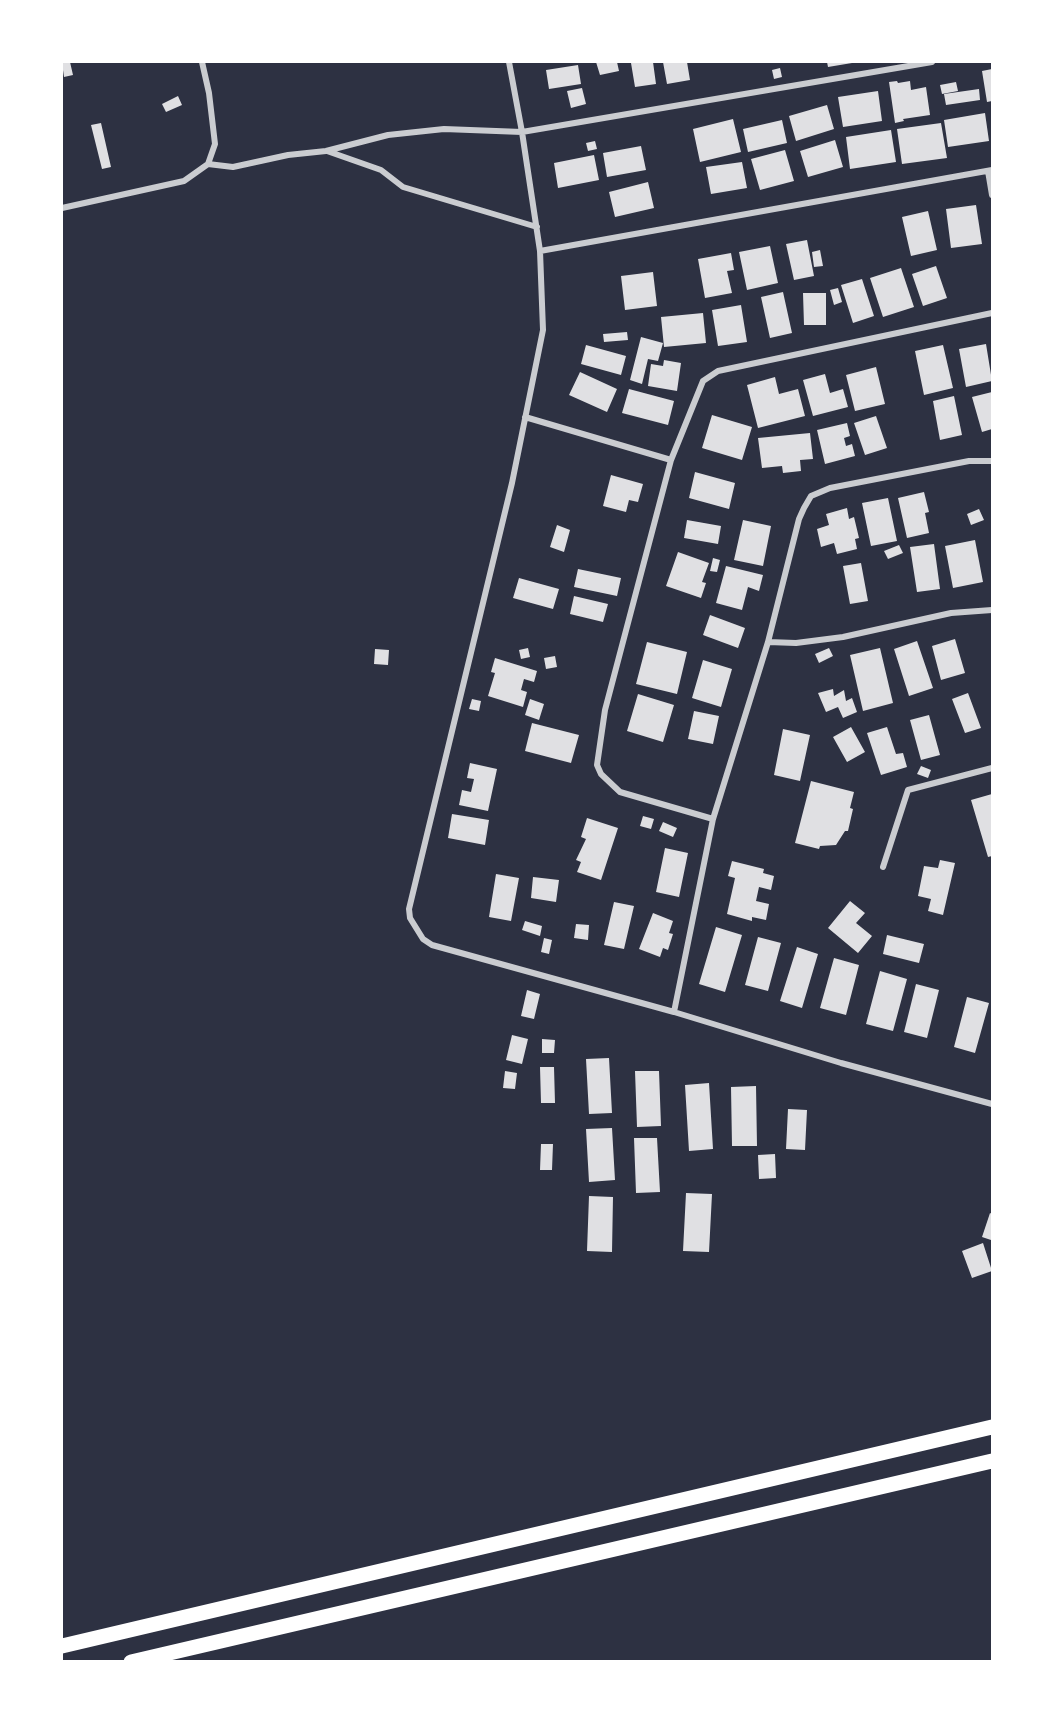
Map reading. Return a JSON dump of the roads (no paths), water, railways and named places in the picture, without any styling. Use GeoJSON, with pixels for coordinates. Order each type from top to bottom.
{"type":"FeatureCollection","features":[{"type":"Feature","properties":{"kind":"highway"},"geometry":{"type":"LineString","coordinates":[[62,1646],[993,1427]]}},
{"type":"Feature","properties":{"kind":"highway"},"geometry":{"type":"LineString","coordinates":[[131,1662],[993,1461]]}},
{"type":"Feature","properties":{"kind":"street"},"geometry":{"type":"LineString","coordinates":[[62,208],[184,181],[208,164],[215,144],[209,93],[202,62]]}},
{"type":"Feature","properties":{"kind":"street"},"geometry":{"type":"LineString","coordinates":[[509,62],[537,227],[543,330],[509,494],[409,909],[410,918],[423,939],[432,945],[674,1012],[841,1063],[993,1104]]}},
{"type":"Feature","properties":{"kind":"street"},"geometry":{"type":"LineString","coordinates":[[208,164],[233,167],[288,155],[326,151],[388,135],[433,130],[522,132],[932,62]]}},
{"type":"Feature","properties":{"kind":"street"},"geometry":{"type":"LineString","coordinates":[[326,151],[381,170],[403,187],[537,227]]}},
{"type":"Feature","properties":{"kind":"street"},"geometry":{"type":"LineString","coordinates":[[540,251],[990,171],[993,195]]}},
{"type":"Feature","properties":{"kind":"street"},"geometry":{"type":"LineString","coordinates":[[713,819],[620,792],[601,774],[597,765],[605,710],[671,460],[703,381],[718,371],[993,313]]}},
{"type":"Feature","properties":{"kind":"street"},"geometry":{"type":"LineString","coordinates":[[525,417],[671,460]]}},
{"type":"Feature","properties":{"kind":"street"},"geometry":{"type":"LineString","coordinates":[[674,1012],[713,819],[768,642],[798,519],[811,496],[830,489],[969,461],[993,461]]}},
{"type":"Feature","properties":{"kind":"street"},"geometry":{"type":"LineString","coordinates":[[768,642],[796,643],[843,637],[951,613],[993,610]]}},
{"type":"Feature","properties":{"kind":"street"},"geometry":{"type":"LineString","coordinates":[[883,867],[908,790],[993,768]]}}]}
